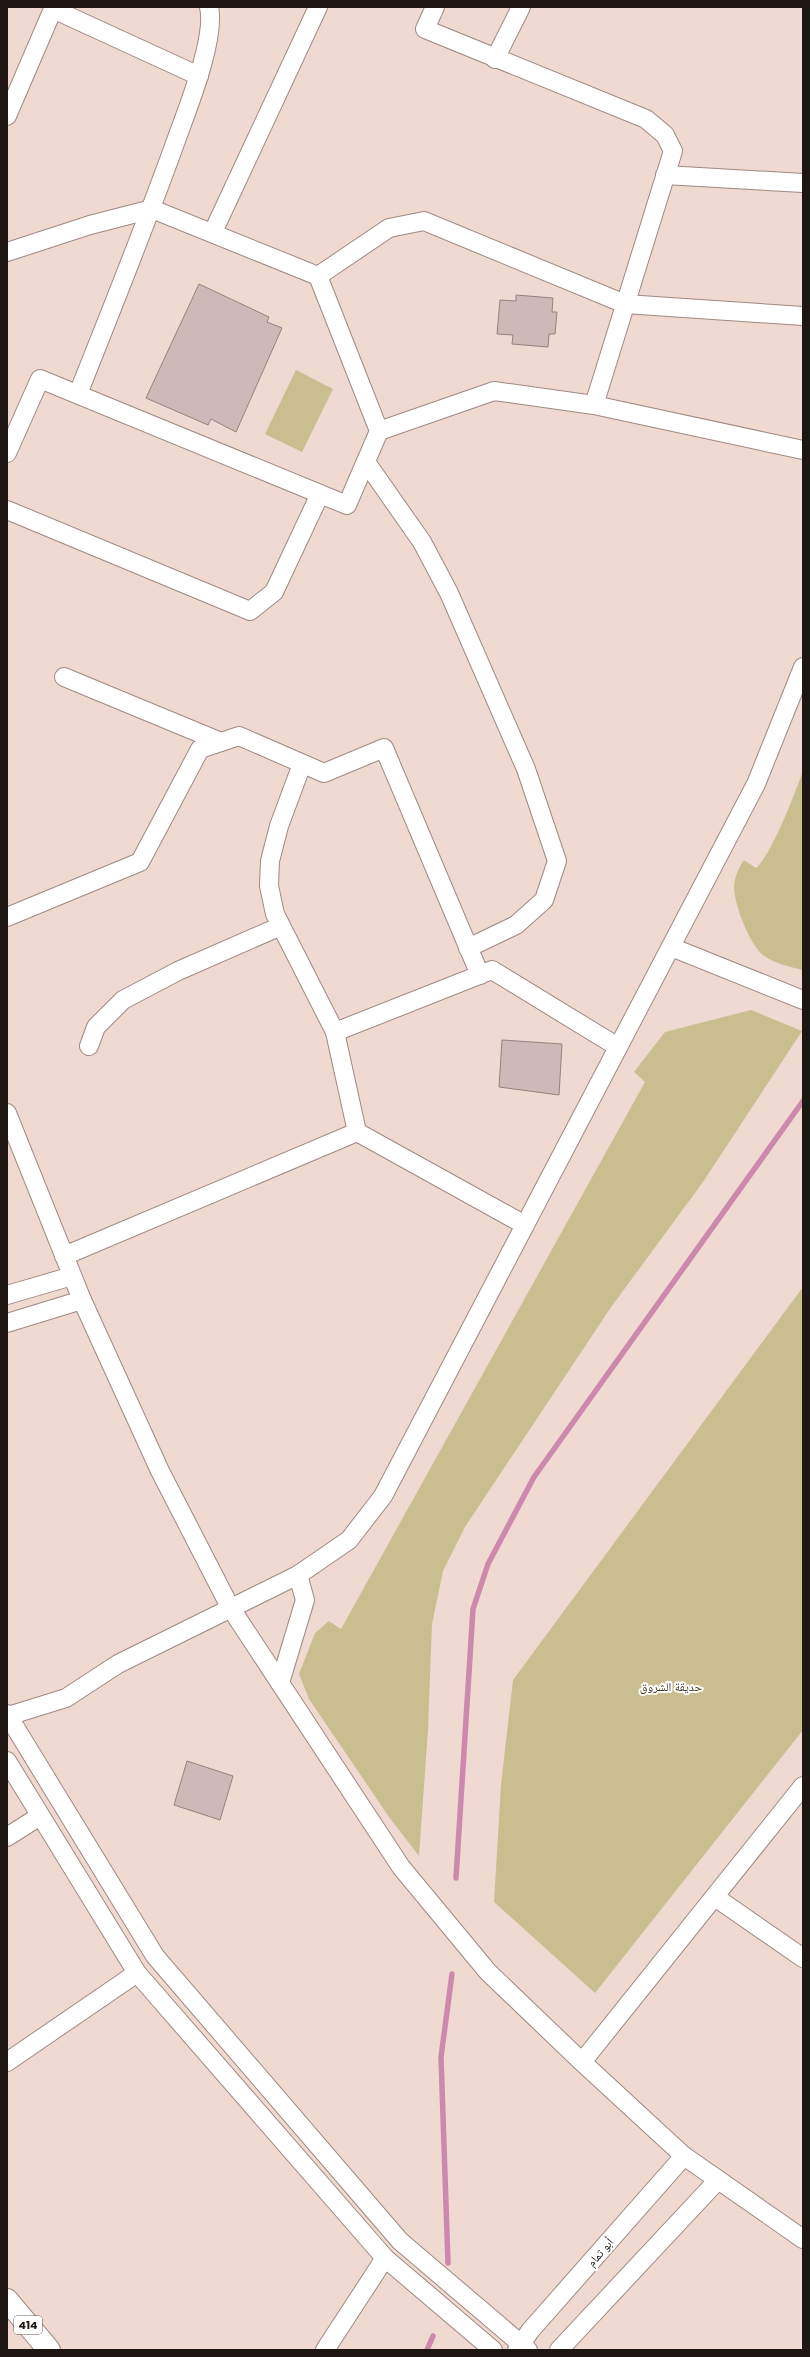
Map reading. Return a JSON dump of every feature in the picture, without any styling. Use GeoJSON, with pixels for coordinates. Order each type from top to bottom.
{"type":"FeatureCollection","features":[{"type":"Feature","properties":{"kind":"highway","name":"414"},"geometry":{"type":"LineString","coordinates":[[7,2300],[49,2350]]}},
{"type":"Feature","properties":{"kind":"street"},"geometry":{"type":"LineString","coordinates":[[78,394],[152,209],[199,76],[211,17],[209,7]]}},
{"type":"Feature","properties":{"kind":"street"},"geometry":{"type":"LineString","coordinates":[[213,232],[318,7]]}},
{"type":"Feature","properties":{"kind":"street"},"geometry":{"type":"LineString","coordinates":[[435,7],[425,30],[646,119],[665,135],[673,151],[594,405]]}},
{"type":"Feature","properties":{"kind":"street"},"geometry":{"type":"LineString","coordinates":[[495,58],[521,7]]}},
{"type":"Feature","properties":{"kind":"street"},"geometry":{"type":"LineString","coordinates":[[7,116],[53,9],[199,76]]}},
{"type":"Feature","properties":{"kind":"street"},"geometry":{"type":"LineString","coordinates":[[665,175],[803,183]]}},
{"type":"Feature","properties":{"kind":"street"},"geometry":{"type":"LineString","coordinates":[[7,252],[90,225],[152,209],[213,232],[318,276],[379,431],[347,506],[40,379],[7,454]]}},
{"type":"Feature","properties":{"kind":"street"},"geometry":{"type":"LineString","coordinates":[[318,276],[389,228],[424,221],[625,304],[803,316]]}},
{"type":"Feature","properties":{"kind":"street"},"geometry":{"type":"LineString","coordinates":[[379,431],[494,391],[594,405],[803,450]]}},
{"type":"Feature","properties":{"kind":"street"},"geometry":{"type":"LineString","coordinates":[[366,462],[422,542],[449,593],[526,769],[557,861],[544,900],[516,925],[468,948]]}},
{"type":"Feature","properties":{"kind":"street"},"geometry":{"type":"LineString","coordinates":[[7,510],[250,612],[274,592],[320,494]]}},
{"type":"Feature","properties":{"kind":"street"},"geometry":{"type":"LineString","coordinates":[[522,2348],[400,2241],[155,1956],[8,1715],[66,1698],[118,1664],[298,1574],[349,1540],[383,1496],[756,784],[803,667]]}},
{"type":"Feature","properties":{"kind":"street"},"geometry":{"type":"LineString","coordinates":[[64,677],[221,742]]}},
{"type":"Feature","properties":{"kind":"street"},"geometry":{"type":"LineString","coordinates":[[7,916],[140,862],[200,749],[239,736],[324,773],[384,748],[480,975]]}},
{"type":"Feature","properties":{"kind":"street"},"geometry":{"type":"LineString","coordinates":[[302,764],[279,826],[270,861],[269,886],[275,914],[335,1032],[357,1132],[525,1225]]}},
{"type":"Feature","properties":{"kind":"street"},"geometry":{"type":"LineString","coordinates":[[89,1046],[96,1027],[123,1000],[178,971],[282,926]]}},
{"type":"Feature","properties":{"kind":"street"},"geometry":{"type":"LineString","coordinates":[[671,947],[803,1000]]}},
{"type":"Feature","properties":{"kind":"street"},"geometry":{"type":"LineString","coordinates":[[335,1032],[492,970],[618,1047]]}},
{"type":"Feature","properties":{"kind":"street"},"geometry":{"type":"LineString","coordinates":[[7,1113],[82,1300],[160,1471],[230,1607],[401,1867],[488,1972],[582,2062],[684,2156],[803,2239]]}},
{"type":"Feature","properties":{"kind":"street"},"geometry":{"type":"LineString","coordinates":[[64,1256],[357,1132]]}},
{"type":"Feature","properties":{"kind":"street"},"geometry":{"type":"LineString","coordinates":[[7,1295],[72,1276]]}},
{"type":"Feature","properties":{"kind":"street"},"geometry":{"type":"LineString","coordinates":[[7,1323],[82,1300]]}},
{"type":"Feature","properties":{"kind":"street"},"geometry":{"type":"LineString","coordinates":[[280,1683],[305,1600],[298,1574]]}},
{"type":"Feature","properties":{"kind":"street"},"geometry":{"type":"LineString","coordinates":[[7,1762],[138,1973],[385,2258],[493,2350]]}},
{"type":"Feature","properties":{"kind":"street"},"geometry":{"type":"LineString","coordinates":[[582,2062],[803,1786]]}},
{"type":"Feature","properties":{"kind":"street"},"geometry":{"type":"LineString","coordinates":[[7,1837],[40,1816]]}},
{"type":"Feature","properties":{"kind":"street"},"geometry":{"type":"LineString","coordinates":[[714,1896],[803,1958]]}},
{"type":"Feature","properties":{"kind":"street"},"geometry":{"type":"LineString","coordinates":[[7,2062],[138,1973]]}},
{"type":"Feature","properties":{"kind":"street","name":"أبو تمام"},"geometry":{"type":"LineString","coordinates":[[522,2348],[684,2156]]}},
{"type":"Feature","properties":{"kind":"street"},"geometry":{"type":"LineString","coordinates":[[559,2350],[718,2180]]}},
{"type":"Feature","properties":{"kind":"street"},"geometry":{"type":"LineString","coordinates":[[324,2350],[385,2258]]}},
{"type":"Feature","properties":{"kind":"green space"},"geometry":{"type":"Polygon","coordinates":[[[296,370],[333,389],[302,452],[265,434],[296,370]]]}},
{"type":"Feature","properties":{"kind":"green space"},"geometry":{"type":"Polygon","coordinates":[[[803,771],[803,970],[787,966],[763,955],[753,942],[744,924],[737,904],[734,888],[737,873],[744,860],[756,868],[769,850],[795,793],[803,771]]]}},
{"type":"Feature","properties":{"kind":"green space"},"geometry":{"type":"Polygon","coordinates":[[[751,1010],[802,1031],[703,1182],[609,1310],[465,1527],[443,1571],[432,1624],[428,1730],[419,1856],[389,1817],[309,1699],[299,1674],[315,1633],[329,1621],[341,1629],[645,1082],[634,1072],[665,1032],[751,1010]]]}},
{"type":"Feature","properties":{"kind":"green space","name":"حديقة الشروق"},"geometry":{"type":"Polygon","coordinates":[[[803,1287],[803,1730],[595,1993],[494,1902],[501,1785],[513,1680],[803,1287]]]}},
{"type":"Feature","properties":{"kind":"building"},"geometry":{"type":"Polygon","coordinates":[[[199,284],[269,317],[267,322],[282,328],[236,432],[211,419],[208,425],[146,398],[199,284]]]}},
{"type":"Feature","properties":{"kind":"building"},"geometry":{"type":"Polygon","coordinates":[[[516,295],[553,298],[552,312],[557,312],[555,334],[549,334],[548,347],[512,344],[513,335],[497,334],[500,300],[516,301],[516,295]]]}},
{"type":"Feature","properties":{"kind":"building"},"geometry":{"type":"Polygon","coordinates":[[[502,1040],[562,1044],[559,1095],[499,1087],[502,1040]]]}},
{"type":"Feature","properties":{"kind":"building"},"geometry":{"type":"Polygon","coordinates":[[[187,1761],[233,1776],[220,1820],[174,1805],[187,1761]]]}},
{"type":"Feature","properties":{"kind":"waterway"},"geometry":{"type":"LineString","coordinates":[[456,1878],[473,1609],[488,1564],[534,1477],[803,1101]]}},
{"type":"Feature","properties":{"kind":"waterway"},"geometry":{"type":"LineString","coordinates":[[448,2263],[441,2057],[452,1974]]}},
{"type":"Feature","properties":{"kind":"waterway"},"geometry":{"type":"LineString","coordinates":[[427,2350],[433,2336]]}}]}
